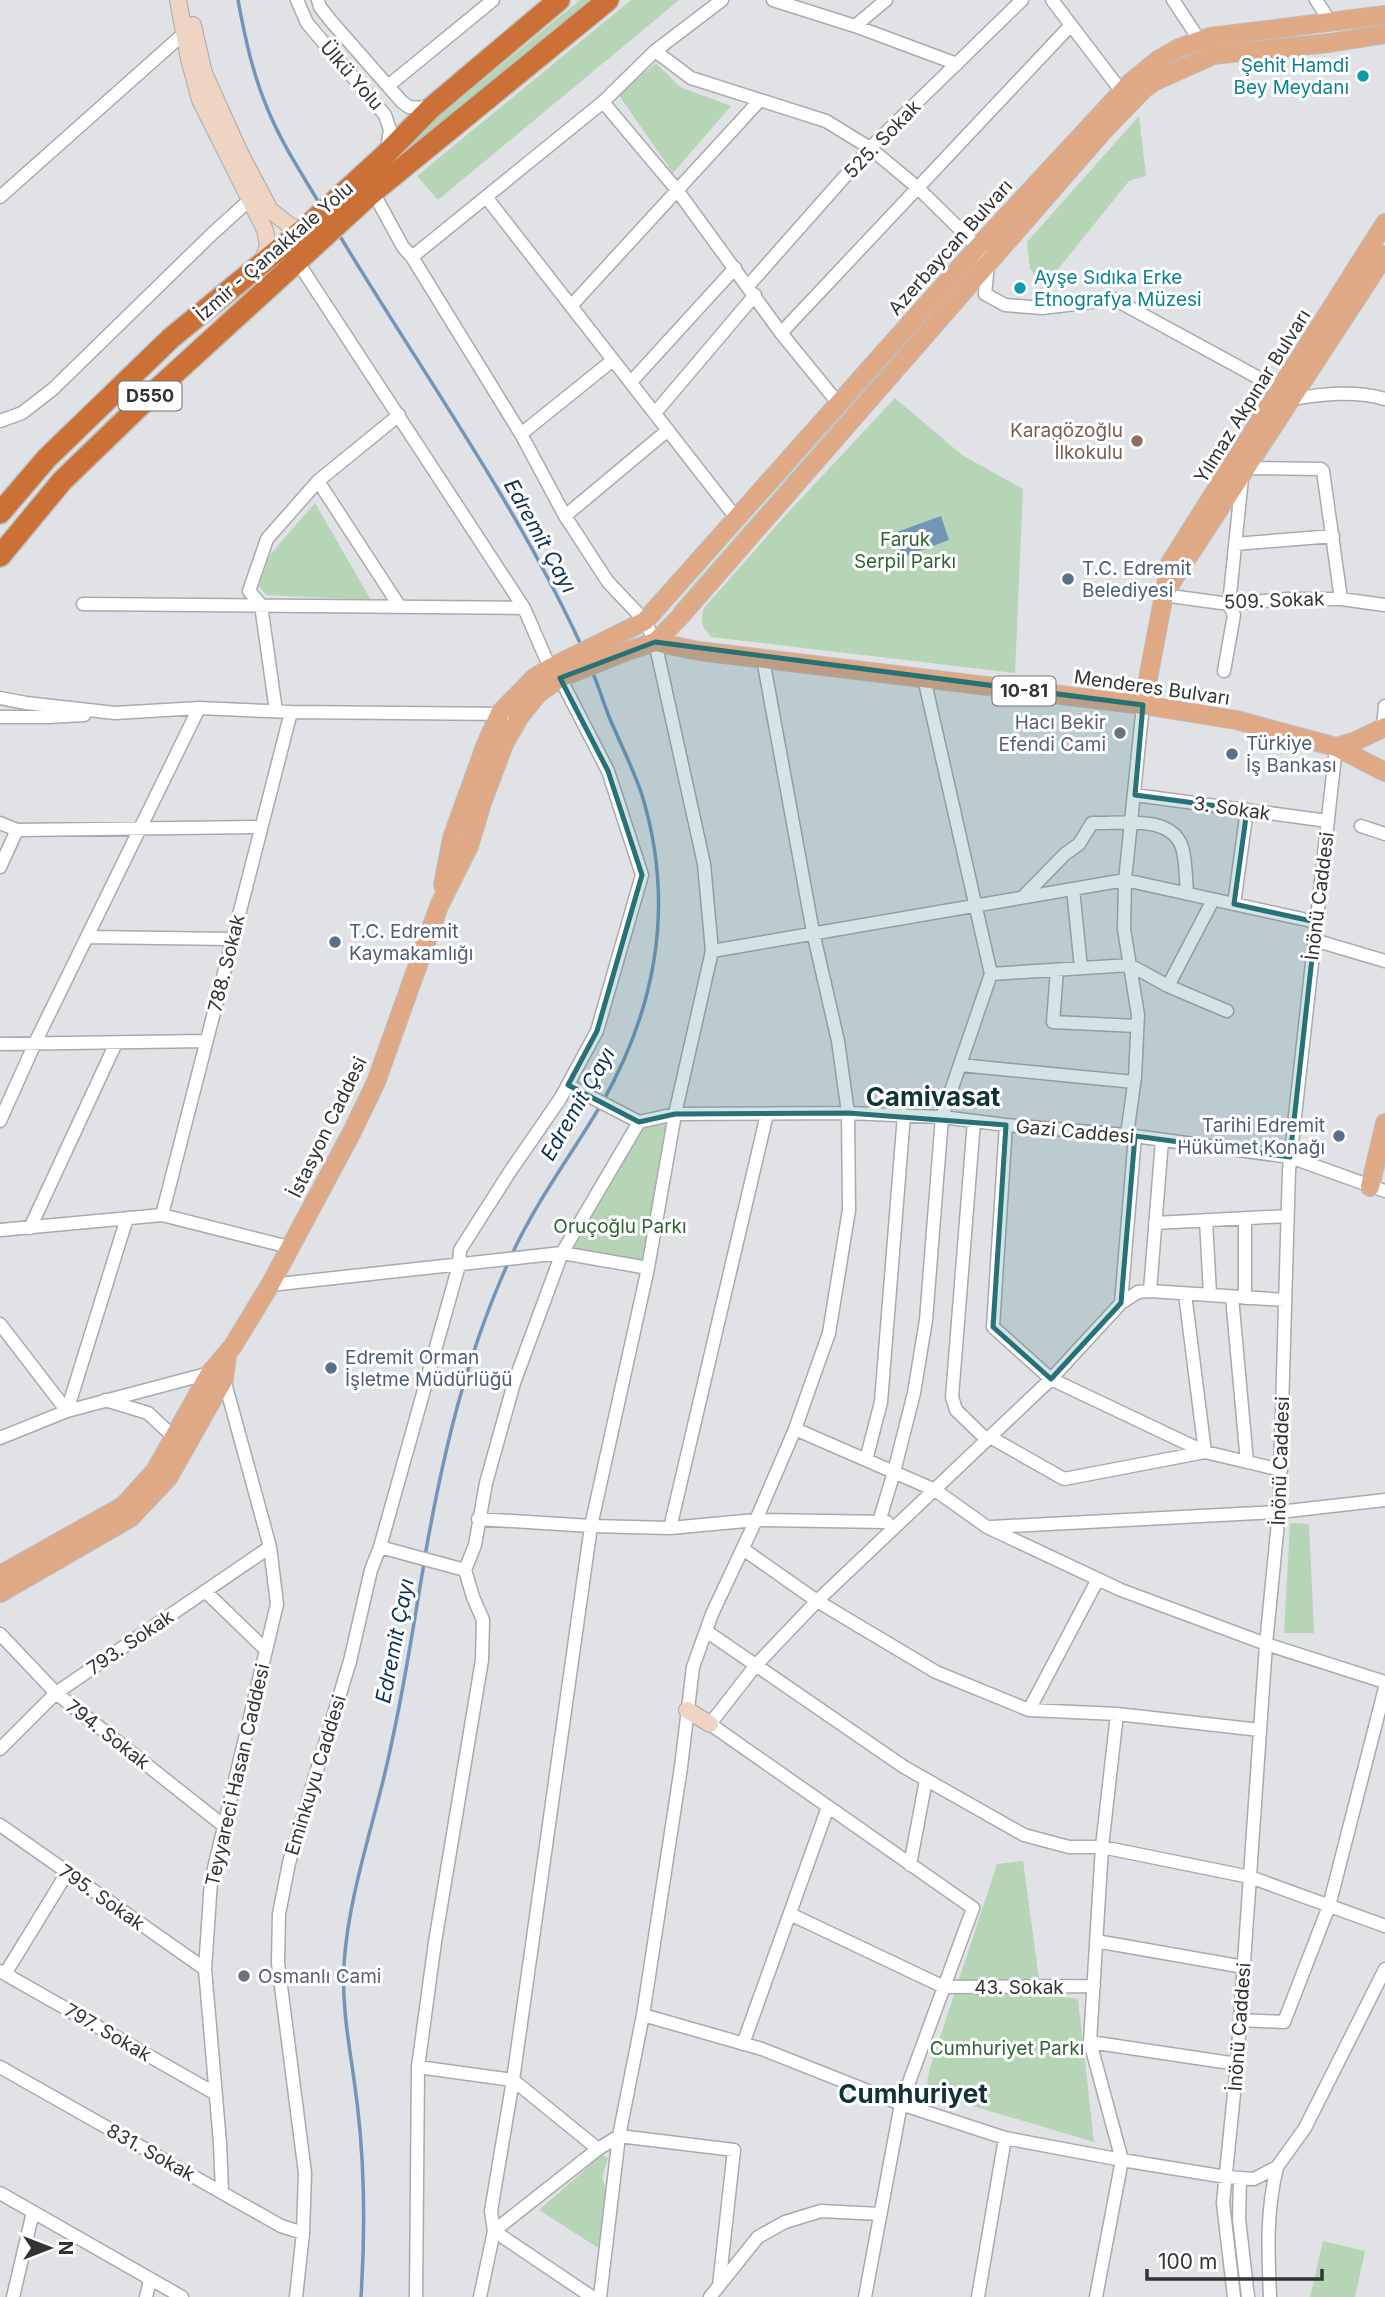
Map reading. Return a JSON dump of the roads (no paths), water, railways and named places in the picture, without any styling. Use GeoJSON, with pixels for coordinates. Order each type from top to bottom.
{"type":"FeatureCollection","features":[{"type":"Feature","properties":{"kind":"highway","name":"İzmir - Çanakkale Yolu"},"geometry":{"type":"LineString","coordinates":[[0,556],[62,481],[152,393],[304,255],[368,187],[385,155],[430,108],[559,0]]}},
{"type":"Feature","properties":{"kind":"highway","name":"İzmir - Çanakkale Yolu"},"geometry":{"type":"LineString","coordinates":[[0,513],[47,458],[171,338],[306,227],[368,187],[608,0]]}},
{"type":"Feature","properties":{"kind":"main road","name":"Azerbaycan Bulvarı"},"geometry":{"type":"LineString","coordinates":[[623,643],[737,519],[978,247],[1122,92],[1158,60],[1179,48],[1210,37],[1385,15]]}},
{"type":"Feature","properties":{"kind":"main road","name":"Azerbaycan Bulvarı"},"geometry":{"type":"LineString","coordinates":[[623,643],[655,642],[678,619],[1107,128],[1145,88],[1213,55],[1329,43],[1385,34]]}},
{"type":"Feature","properties":{"kind":"main road","name":"Yılmaz Akpınar Bulvarı"},"geometry":{"type":"LineString","coordinates":[[1163,595],[1245,471],[1385,223]]}},
{"type":"Feature","properties":{"kind":"main road","name":"Yılmaz Akpınar Bulvarı"},"geometry":{"type":"LineString","coordinates":[[1143,705],[1170,563],[1385,255]]}},
{"type":"Feature","properties":{"kind":"main road","name":"Menderes Bulvarı"},"geometry":{"type":"LineString","coordinates":[[655,642],[699,651],[1143,705],[1236,720],[1336,747],[1385,772]]}},
{"type":"Feature","properties":{"kind":"main road"},"geometry":{"type":"LineString","coordinates":[[560,671],[623,643]]}},
{"type":"Feature","properties":{"kind":"main road","name":"İstasyon Caddesi"},"geometry":{"type":"LineString","coordinates":[[439,906],[452,838],[500,713],[534,678],[560,671]]}},
{"type":"Feature","properties":{"kind":"main road","name":"İstasyon Caddesi"},"geometry":{"type":"LineString","coordinates":[[0,1593],[130,1518],[168,1478],[180,1443],[227,1355],[270,1284],[376,1082],[439,906],[469,846],[505,744],[520,716],[560,671]]}},
{"type":"Feature","properties":{"kind":"main road"},"geometry":{"type":"LineString","coordinates":[[1336,747],[1356,741],[1384,727]]}},
{"type":"Feature","properties":{"kind":"main road"},"geometry":{"type":"LineString","coordinates":[[1378,1189],[1385,1123]]}},
{"type":"Feature","properties":{"kind":"main road"},"geometry":{"type":"LineString","coordinates":[[1378,1189],[1385,1162]]}},
{"type":"Feature","properties":{"kind":"main road","name":"İstasyon Caddesi"},"geometry":{"type":"LineString","coordinates":[[0,1575],[123,1506],[180,1443]]}},
{"type":"Feature","properties":{"kind":"street"},"geometry":{"type":"LineString","coordinates":[[178,0],[188,30],[200,100],[255,195],[268,246],[261,264]]}},
{"type":"Feature","properties":{"kind":"street"},"geometry":{"type":"LineString","coordinates":[[0,197],[188,30],[189,0]]}},
{"type":"Feature","properties":{"kind":"street","name":"Ülkü Yolu"},"geometry":{"type":"LineString","coordinates":[[297,0],[307,23],[385,115],[390,130],[385,155]]}},
{"type":"Feature","properties":{"kind":"street","name":"Ülkü Yolu"},"geometry":{"type":"LineString","coordinates":[[318,0],[331,21],[409,107],[430,108]]}},
{"type":"Feature","properties":{"kind":"street"},"geometry":{"type":"LineString","coordinates":[[388,86],[494,0]]}},
{"type":"Feature","properties":{"kind":"street"},"geometry":{"type":"LineString","coordinates":[[412,257],[603,102],[655,51],[722,0]]}},
{"type":"Feature","properties":{"kind":"street"},"geometry":{"type":"LineString","coordinates":[[773,0],[855,26],[957,64]]}},
{"type":"Feature","properties":{"kind":"street"},"geometry":{"type":"LineString","coordinates":[[855,26],[886,0]]}},
{"type":"Feature","properties":{"kind":"street","name":"525. Sokak"},"geometry":{"type":"LineString","coordinates":[[655,413],[751,290],[870,148],[1022,0]]}},
{"type":"Feature","properties":{"kind":"street"},"geometry":{"type":"LineString","coordinates":[[1052,0],[1122,92]]}},
{"type":"Feature","properties":{"kind":"street"},"geometry":{"type":"LineString","coordinates":[[1173,0],[1200,41]]}},
{"type":"Feature","properties":{"kind":"street"},"geometry":{"type":"LineString","coordinates":[[1316,0],[1331,23]]}},
{"type":"Feature","properties":{"kind":"street"},"geometry":{"type":"LineString","coordinates":[[781,333],[1071,25]]}},
{"type":"Feature","properties":{"kind":"street"},"geometry":{"type":"LineString","coordinates":[[655,51],[691,78],[826,121],[870,148],[918,188],[978,247],[988,265],[985,294],[1004,305],[1043,309],[1114,299],[1287,394],[1372,395],[1385,399]]}},
{"type":"Feature","properties":{"kind":"street"},"geometry":{"type":"LineString","coordinates":[[571,306],[760,100]]}},
{"type":"Feature","properties":{"kind":"street"},"geometry":{"type":"LineString","coordinates":[[603,102],[677,190],[781,333],[838,403]]}},
{"type":"Feature","properties":{"kind":"street"},"geometry":{"type":"LineString","coordinates":[[368,187],[520,434],[565,516],[608,582],[645,621],[655,642],[704,864],[712,951],[675,1114],[648,1268],[591,1526],[513,2080],[491,2211],[494,2231],[480,2297]]}},
{"type":"Feature","properties":{"kind":"street"},"geometry":{"type":"LineString","coordinates":[[255,195],[289,225],[297,229],[306,227]]}},
{"type":"Feature","properties":{"kind":"street"},"geometry":{"type":"LineString","coordinates":[[0,421],[22,413],[53,389],[255,195]]}},
{"type":"Feature","properties":{"kind":"street"},"geometry":{"type":"LineString","coordinates":[[486,197],[737,519]]}},
{"type":"Feature","properties":{"kind":"street","name":"Eminkuyu Caddesi"},"geometry":{"type":"LineString","coordinates":[[296,2297],[303,2233],[304,2173],[278,1963],[279,1914],[289,1863],[350,1661],[371,1570],[463,1265],[460,1250],[568,1085],[597,1031],[642,875],[608,771],[560,671],[524,608],[399,415],[304,255]]}},
{"type":"Feature","properties":{"kind":"street"},"geometry":{"type":"LineString","coordinates":[[631,382],[735,268]]}},
{"type":"Feature","properties":{"kind":"street"},"geometry":{"type":"LineString","coordinates":[[520,434],[613,360]]}},
{"type":"Feature","properties":{"kind":"street"},"geometry":{"type":"LineString","coordinates":[[276,711],[261,605],[249,592],[267,539],[318,481],[399,415]]}},
{"type":"Feature","properties":{"kind":"street"},"geometry":{"type":"LineString","coordinates":[[565,516],[668,430]]}},
{"type":"Feature","properties":{"kind":"street"},"geometry":{"type":"LineString","coordinates":[[1224,671],[1234,615],[1229,604],[1245,471],[1324,471],[1341,599]]}},
{"type":"Feature","properties":{"kind":"street"},"geometry":{"type":"LineString","coordinates":[[318,481],[400,607]]}},
{"type":"Feature","properties":{"kind":"street"},"geometry":{"type":"LineString","coordinates":[[1236,544],[1333,536]]}},
{"type":"Feature","properties":{"kind":"street","name":"509. Sokak"},"geometry":{"type":"LineString","coordinates":[[1163,595],[1229,604],[1287,599],[1341,599],[1385,606]]}},
{"type":"Feature","properties":{"kind":"street"},"geometry":{"type":"LineString","coordinates":[[83,604],[524,608]]}},
{"type":"Feature","properties":{"kind":"street"},"geometry":{"type":"LineString","coordinates":[[600,2297],[619,2136],[643,2015],[681,1768],[692,1667],[705,1631],[795,1429],[829,1333],[849,1210],[848,1113],[838,1041],[813,932],[763,659]]}},
{"type":"Feature","properties":{"kind":"street"},"geometry":{"type":"LineString","coordinates":[[879,1522],[914,1393],[926,1320],[942,1117],[991,974],[924,678]]}},
{"type":"Feature","properties":{"kind":"street"},"geometry":{"type":"LineString","coordinates":[[0,698],[115,712]]}},
{"type":"Feature","properties":{"kind":"street"},"geometry":{"type":"LineString","coordinates":[[1121,1303],[1138,1015],[1124,929],[1125,880],[1143,705]]}},
{"type":"Feature","properties":{"kind":"street"},"geometry":{"type":"LineString","coordinates":[[1384,727],[1385,706]]}},
{"type":"Feature","properties":{"kind":"street"},"geometry":{"type":"LineString","coordinates":[[0,1121],[35,1043],[199,708]]}},
{"type":"Feature","properties":{"kind":"street"},"geometry":{"type":"LineString","coordinates":[[0,717],[48,718],[199,708],[290,712],[500,713],[520,716]]}},
{"type":"Feature","properties":{"kind":"street","name":"788. Sokak"},"geometry":{"type":"LineString","coordinates":[[162,1215],[290,712]]}},
{"type":"Feature","properties":{"kind":"street","name":"İnönü Caddesi"},"geometry":{"type":"LineString","coordinates":[[1234,2297],[1223,2203],[1237,2064],[1266,1644],[1279,1512],[1290,1157],[1336,747]]}},
{"type":"Feature","properties":{"kind":"street","name":"3. Sokak"},"geometry":{"type":"LineString","coordinates":[[1135,795],[1328,821]]}},
{"type":"Feature","properties":{"kind":"street"},"geometry":{"type":"LineString","coordinates":[[1234,904],[1247,810]]}},
{"type":"Feature","properties":{"kind":"street"},"geometry":{"type":"LineString","coordinates":[[1024,896],[1065,854],[1079,844],[1092,823],[1140,822],[1160,825],[1176,836],[1183,849],[1187,894]]}},
{"type":"Feature","properties":{"kind":"street"},"geometry":{"type":"LineString","coordinates":[[0,823],[17,830],[261,827]]}},
{"type":"Feature","properties":{"kind":"street"},"geometry":{"type":"LineString","coordinates":[[1361,826],[1385,834]]}},
{"type":"Feature","properties":{"kind":"street"},"geometry":{"type":"LineString","coordinates":[[0,867],[17,830]]}},
{"type":"Feature","properties":{"kind":"street"},"geometry":{"type":"LineString","coordinates":[[712,951],[1125,880],[1316,922]]}},
{"type":"Feature","properties":{"kind":"street"},"geometry":{"type":"LineString","coordinates":[[1073,889],[1081,968]]}},
{"type":"Feature","properties":{"kind":"street"},"geometry":{"type":"LineString","coordinates":[[1168,986],[1213,900]]}},
{"type":"Feature","properties":{"kind":"street"},"geometry":{"type":"LineString","coordinates":[[87,937],[232,939]]}},
{"type":"Feature","properties":{"kind":"street"},"geometry":{"type":"LineString","coordinates":[[1314,940],[1385,961]]}},
{"type":"Feature","properties":{"kind":"street"},"geometry":{"type":"LineString","coordinates":[[991,974],[1130,965],[1168,986],[1227,1011]]}},
{"type":"Feature","properties":{"kind":"street"},"geometry":{"type":"LineString","coordinates":[[1058,970],[1053,1022],[1137,1026]]}},
{"type":"Feature","properties":{"kind":"street"},"geometry":{"type":"LineString","coordinates":[[0,1044],[206,1041]]}},
{"type":"Feature","properties":{"kind":"street"},"geometry":{"type":"LineString","coordinates":[[30,1227],[116,1043]]}},
{"type":"Feature","properties":{"kind":"street"},"geometry":{"type":"LineString","coordinates":[[960,1065],[1134,1082]]}},
{"type":"Feature","properties":{"kind":"street"},"geometry":{"type":"LineString","coordinates":[[416,2297],[418,2067],[435,1942],[482,1660],[483,1620],[465,1570],[475,1545],[486,1483],[514,1383],[562,1254],[639,1122],[568,1085]]}},
{"type":"Feature","properties":{"kind":"street","name":"Gazi Caddesi"},"geometry":{"type":"LineString","coordinates":[[639,1122],[675,1114],[848,1113],[942,1117],[1131,1136],[1290,1157],[1378,1189]]}},
{"type":"Feature","properties":{"kind":"street"},"geometry":{"type":"LineString","coordinates":[[670,1528],[767,1114]]}},
{"type":"Feature","properties":{"kind":"street"},"geometry":{"type":"LineString","coordinates":[[866,1460],[881,1402],[904,1115]]}},
{"type":"Feature","properties":{"kind":"street"},"geometry":{"type":"LineString","coordinates":[[974,1121],[952,1397],[956,1410],[989,1439],[1064,1479],[1205,1452]]}},
{"type":"Feature","properties":{"kind":"street"},"geometry":{"type":"LineString","coordinates":[[1006,1125],[993,1327],[1051,1379],[1205,1452],[1281,1470]]}},
{"type":"Feature","properties":{"kind":"street"},"geometry":{"type":"LineString","coordinates":[[1150,1291],[1162,1140]]}},
{"type":"Feature","properties":{"kind":"street"},"geometry":{"type":"LineString","coordinates":[[0,1230],[162,1215],[289,1247]]}},
{"type":"Feature","properties":{"kind":"street"},"geometry":{"type":"LineString","coordinates":[[1155,1223],[1287,1216]]}},
{"type":"Feature","properties":{"kind":"street"},"geometry":{"type":"LineString","coordinates":[[67,1411],[127,1218]]}},
{"type":"Feature","properties":{"kind":"street"},"geometry":{"type":"LineString","coordinates":[[1245,1219],[1238,1297],[1247,1462]]}},
{"type":"Feature","properties":{"kind":"street"},"geometry":{"type":"LineString","coordinates":[[1206,1220],[1210,1295]]}},
{"type":"Feature","properties":{"kind":"street"},"geometry":{"type":"LineString","coordinates":[[270,1284],[562,1254],[648,1268]]}},
{"type":"Feature","properties":{"kind":"street"},"geometry":{"type":"LineString","coordinates":[[710,1724],[755,1665],[817,1601],[1051,1379],[1121,1303],[1138,1293],[1150,1291],[1285,1300]]}},
{"type":"Feature","properties":{"kind":"street"},"geometry":{"type":"LineString","coordinates":[[1185,1294],[1205,1452]]}},
{"type":"Feature","properties":{"kind":"street"},"geometry":{"type":"LineString","coordinates":[[0,1324],[67,1411]]}},
{"type":"Feature","properties":{"kind":"street"},"geometry":{"type":"LineString","coordinates":[[0,1438],[67,1411],[105,1400],[217,1376]]}},
{"type":"Feature","properties":{"kind":"street","name":"Teyyareci Hasan Caddesi"},"geometry":{"type":"LineString","coordinates":[[217,1376],[270,1547],[277,1604],[211,1881],[205,1969],[222,2192]]}},
{"type":"Feature","properties":{"kind":"street"},"geometry":{"type":"LineString","coordinates":[[105,1400],[148,1413],[180,1443]]}},
{"type":"Feature","properties":{"kind":"street"},"geometry":{"type":"LineString","coordinates":[[795,1429],[935,1490],[987,1527],[1121,1590],[1266,1644],[1385,1682]]}},
{"type":"Feature","properties":{"kind":"street"},"geometry":{"type":"LineString","coordinates":[[987,1527],[1279,1512],[1385,1500]]}},
{"type":"Feature","properties":{"kind":"street"},"geometry":{"type":"LineString","coordinates":[[478,1520],[670,1528],[756,1520],[902,1522]]}},
{"type":"Feature","properties":{"kind":"street","name":"793. Sokak"},"geometry":{"type":"LineString","coordinates":[[0,1749],[56,1693],[270,1547]]}},
{"type":"Feature","properties":{"kind":"street"},"geometry":{"type":"LineString","coordinates":[[380,1547],[465,1570]]}},
{"type":"Feature","properties":{"kind":"street"},"geometry":{"type":"LineString","coordinates":[[743,1549],[817,1601],[936,1672],[1029,1710],[1117,1714],[1260,1730]]}},
{"type":"Feature","properties":{"kind":"street"},"geometry":{"type":"LineString","coordinates":[[1029,1710],[1098,1578]]}},
{"type":"Feature","properties":{"kind":"street"},"geometry":{"type":"LineString","coordinates":[[205,1591],[266,1650]]}},
{"type":"Feature","properties":{"kind":"street"},"geometry":{"type":"LineString","coordinates":[[705,1631],[904,1767],[1024,1835],[1069,1847],[1102,1847],[1250,1877],[1385,1926]]}},
{"type":"Feature","properties":{"kind":"street","name":"794. Sokak"},"geometry":{"type":"LineString","coordinates":[[0,1633],[56,1693],[224,1826]]}},
{"type":"Feature","properties":{"kind":"street"},"geometry":{"type":"LineString","coordinates":[[1240,2020],[1284,2022],[1329,1906],[1385,1688]]}},
{"type":"Feature","properties":{"kind":"street"},"geometry":{"type":"LineString","coordinates":[[687,1710],[973,1908],[901,2104],[865,2297]]}},
{"type":"Feature","properties":{"kind":"street"},"geometry":{"type":"LineString","coordinates":[[1096,2297],[1122,2160],[1090,2042],[1102,1847],[1117,1714]]}},
{"type":"Feature","properties":{"kind":"street"},"geometry":{"type":"LineString","coordinates":[[910,1865],[926,1780]]}},
{"type":"Feature","properties":{"kind":"street"},"geometry":{"type":"LineString","coordinates":[[743,2043],[828,1807]]}},
{"type":"Feature","properties":{"kind":"street","name":"795. Sokak"},"geometry":{"type":"LineString","coordinates":[[0,1825],[205,1969]]}},
{"type":"Feature","properties":{"kind":"street"},"geometry":{"type":"LineString","coordinates":[[2,1972],[67,1873]]}},
{"type":"Feature","properties":{"kind":"street"},"geometry":{"type":"LineString","coordinates":[[790,1914],[944,1987]]}},
{"type":"Feature","properties":{"kind":"street"},"geometry":{"type":"LineString","coordinates":[[1096,1941],[1244,1967]]}},
{"type":"Feature","properties":{"kind":"street"},"geometry":{"type":"LineString","coordinates":[[1270,2297],[1269,2198],[1277,2167],[1306,2128],[1385,1969]]}},
{"type":"Feature","properties":{"kind":"street","name":"797. Sokak"},"geometry":{"type":"LineString","coordinates":[[2,1972],[216,2094]]}},
{"type":"Feature","properties":{"kind":"street","name":"43. Sokak"},"geometry":{"type":"LineString","coordinates":[[944,1987],[1094,1986]]}},
{"type":"Feature","properties":{"kind":"street"},"geometry":{"type":"LineString","coordinates":[[643,2015],[743,2043],[901,2104],[1005,2138],[1226,2177],[1254,2179],[1277,2167]]}},
{"type":"Feature","properties":{"kind":"street"},"geometry":{"type":"LineString","coordinates":[[1090,2042],[1237,2064]]}},
{"type":"Feature","properties":{"kind":"street","name":"831. Sokak"},"geometry":{"type":"LineString","coordinates":[[0,2067],[281,2226],[303,2233]]}},
{"type":"Feature","properties":{"kind":"street"},"geometry":{"type":"LineString","coordinates":[[418,2067],[513,2080],[598,2148]]}},
{"type":"Feature","properties":{"kind":"street"},"geometry":{"type":"LineString","coordinates":[[494,2231],[598,2148],[619,2136],[734,2150],[719,2286]]}},
{"type":"Feature","properties":{"kind":"street"},"geometry":{"type":"LineString","coordinates":[[978,2297],[1005,2138]]}},
{"type":"Feature","properties":{"kind":"street"},"geometry":{"type":"LineString","coordinates":[[1240,2178],[1239,2219],[1248,2297]]}},
{"type":"Feature","properties":{"kind":"street"},"geometry":{"type":"LineString","coordinates":[[0,2193],[182,2297]]}},
{"type":"Feature","properties":{"kind":"street"},"geometry":{"type":"LineString","coordinates":[[710,2297],[758,2237],[785,2222],[821,2211],[880,2214]]}},
{"type":"Feature","properties":{"kind":"street"},"geometry":{"type":"LineString","coordinates":[[13,2297],[33,2212]]}},
{"type":"Feature","properties":{"kind":"street"},"geometry":{"type":"LineString","coordinates":[[494,2231],[592,2297]]}},
{"type":"Feature","properties":{"kind":"street"},"geometry":{"type":"LineString","coordinates":[[146,2297],[150,2280]]}},
{"type":"Feature","properties":{"kind":"water"},"geometry":{"type":"Polygon","coordinates":[[[941,516],[949,540],[903,557],[894,533],[941,516]]]}},
{"type":"Feature","properties":{"kind":"waterway","name":"Edremit Çayı"},"geometry":{"type":"LineString","coordinates":[[238,0],[250,56],[268,110],[286,147],[321,206]]}},
{"type":"Feature","properties":{"kind":"waterway","name":"Edremit Çayı"},"geometry":{"type":"LineString","coordinates":[[338,233],[496,487],[555,591],[581,645]]}},
{"type":"Feature","properties":{"kind":"waterway","name":"Edremit Çayı"},"geometry":{"type":"LineString","coordinates":[[512,1254],[544,1196],[602,1103],[621,1066],[648,991],[655,953],[658,914],[652,835],[639,786],[592,671]]}},
{"type":"Feature","properties":{"kind":"waterway","name":"Edremit Çayı"},"geometry":{"type":"LineString","coordinates":[[425,1556],[448,1443],[468,1369],[509,1261]]}},
{"type":"Feature","properties":{"kind":"waterway","name":"Edremit Çayı"},"geometry":{"type":"LineString","coordinates":[[361,2297],[364,2227],[362,2158],[346,2020],[344,1964],[354,1894],[396,1724],[424,1563]]}},
{"type":"Feature","properties":{"kind":"place","name":"Şehit Hamdi Bey Meydanı"},"geometry":{"type":"Point","coordinates":[1363,76]}},
{"type":"Feature","properties":{"kind":"place","name":"Ayşe Sıdıka Erke Etnografya Müzesi"},"geometry":{"type":"Point","coordinates":[1020,288]}},
{"type":"Feature","properties":{"kind":"place","name":"Karagözoğlu İlkokulu"},"geometry":{"type":"Point","coordinates":[1137,441]}},
{"type":"Feature","properties":{"kind":"place","name":"T.C. Edremit Belediyesi"},"geometry":{"type":"Point","coordinates":[1068,579]}},
{"type":"Feature","properties":{"kind":"place","name":"Hacı Bekir Efendi Cami"},"geometry":{"type":"Point","coordinates":[1120,733]}},
{"type":"Feature","properties":{"kind":"place","name":"Türkiye İş Bankası"},"geometry":{"type":"Point","coordinates":[1232,754]}},
{"type":"Feature","properties":{"kind":"place","name":"T.C. Edremit Kaymakamlığı"},"geometry":{"type":"Point","coordinates":[335,942]}},
{"type":"Feature","properties":{"kind":"place","name":"Tarihi Edremit Hükümet Konağı"},"geometry":{"type":"Point","coordinates":[1339,1136]}},
{"type":"Feature","properties":{"kind":"place","name":"Edremit Orman İşletme Müdürlüğü"},"geometry":{"type":"Point","coordinates":[331,1368]}},
{"type":"Feature","properties":{"kind":"place","name":"Osmanlı Cami"},"geometry":{"type":"Point","coordinates":[244,1976]}},
{"type":"Feature","properties":{"kind":"district","name":"Camivasat"},"geometry":{"type":"Point","coordinates":[933,1097]}},
{"type":"Feature","properties":{"kind":"district","name":"Cumhuriyet"},"geometry":{"type":"Point","coordinates":[913,2094]}},
{"type":"Feature","properties":{"kind":"park label","name":"Faruk Serpil Parkı"},"geometry":{"type":"Point","coordinates":[905,550]}},
{"type":"Feature","properties":{"kind":"park label","name":"Oruçoğlu Parkı"},"geometry":{"type":"Point","coordinates":[620,1226]}},
{"type":"Feature","properties":{"kind":"park label","name":"Cumhuriyet Parkı"},"geometry":{"type":"Point","coordinates":[1007,2048]}}]}
